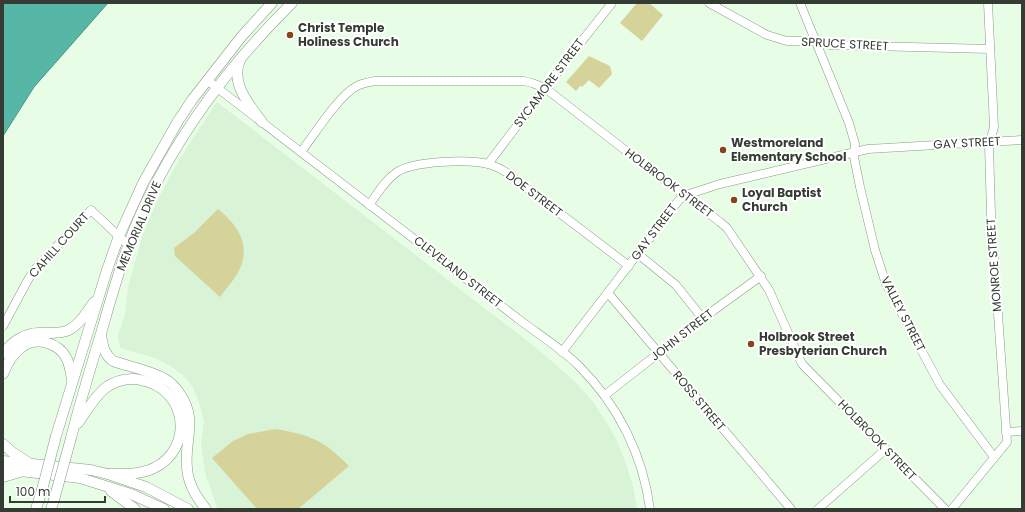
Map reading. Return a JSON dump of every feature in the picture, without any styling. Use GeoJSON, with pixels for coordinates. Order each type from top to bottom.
{"type":"FeatureCollection","features":[{"type":"Feature","properties":{"kind":"main road","name":"MEMORIAL DRIVE"},"geometry":{"type":"LineString","coordinates":[[36,509],[56,436],[87,339],[98,298],[119,236],[131,208],[156,160],[182,116],[207,80],[251,26],[272,3]]}},
{"type":"Feature","properties":{"kind":"main road","name":"MEMORIAL DRIVE"},"geometry":{"type":"LineString","coordinates":[[53,506],[100,334],[128,245],[145,205],[170,157],[190,124],[242,55],[292,3]]}},
{"type":"Feature","properties":{"kind":"main road"},"geometry":{"type":"LineString","coordinates":[[242,55],[237,71],[237,78],[243,96],[262,122]]}},
{"type":"Feature","properties":{"kind":"main road"},"geometry":{"type":"LineString","coordinates":[[3,354],[10,345],[24,336],[40,333],[61,333],[68,330],[81,320],[90,306],[98,298]]}},
{"type":"Feature","properties":{"kind":"main road"},"geometry":{"type":"LineString","coordinates":[[100,334],[105,353],[109,358],[113,361],[166,379],[177,389],[184,399],[189,413],[190,424],[186,454],[187,473],[195,494],[206,509]]}},
{"type":"Feature","properties":{"kind":"main road"},"geometry":{"type":"LineString","coordinates":[[3,374],[11,358],[22,347],[33,342],[40,342],[54,346],[64,355],[68,360],[72,382]]}},
{"type":"Feature","properties":{"kind":"main road"},"geometry":{"type":"LineString","coordinates":[[72,434],[95,399],[104,390],[118,382],[134,379],[148,381],[158,385],[167,393],[178,408],[180,419],[180,436],[173,450],[153,469],[128,474],[108,474]]}},
{"type":"Feature","properties":{"kind":"main road"},"geometry":{"type":"LineString","coordinates":[[3,444],[28,467]]}},
{"type":"Feature","properties":{"kind":"main road"},"geometry":{"type":"LineString","coordinates":[[3,461],[101,484],[131,494],[164,509]]}},
{"type":"Feature","properties":{"kind":"main road"},"geometry":{"type":"LineString","coordinates":[[3,477],[28,467]]}},
{"type":"Feature","properties":{"kind":"main road"},"geometry":{"type":"LineString","coordinates":[[3,468],[28,467],[91,470],[146,486],[188,509]]}},
{"type":"Feature","properties":{"kind":"main road"},"geometry":{"type":"LineString","coordinates":[[101,484],[135,509]]}},
{"type":"Feature","properties":{"kind":"street","name":"SYCAMORE STREET"},"geometry":{"type":"LineString","coordinates":[[488,164],[545,88],[612,3]]}},
{"type":"Feature","properties":{"kind":"street","name":"SPRUCE STREET"},"geometry":{"type":"LineString","coordinates":[[709,3],[767,35],[787,41],[831,44],[990,49]]}},
{"type":"Feature","properties":{"kind":"street","name":"VALLEY STREET"},"geometry":{"type":"LineString","coordinates":[[800,3],[846,113],[855,144],[854,152],[858,175],[875,250],[886,284],[940,385],[994,457]]}},
{"type":"Feature","properties":{"kind":"street","name":"MONROE STREET"},"geometry":{"type":"LineString","coordinates":[[952,509],[1007,442],[992,242],[989,142],[994,127],[988,3]]}},
{"type":"Feature","properties":{"kind":"street","name":"CLEVELAND STREET"},"geometry":{"type":"LineString","coordinates":[[207,80],[562,352],[588,376],[605,395],[624,426],[632,443],[644,479],[650,509]]}},
{"type":"Feature","properties":{"kind":"street","name":"HOLBROOK STREET"},"geometry":{"type":"LineString","coordinates":[[301,152],[342,98],[357,86],[366,83],[376,81],[524,81],[545,88],[637,160],[686,195],[724,225],[761,276],[769,290],[802,364],[945,509]]}},
{"type":"Feature","properties":{"kind":"street","name":"GAY STREET"},"geometry":{"type":"LineString","coordinates":[[562,352],[679,200],[686,195],[720,184],[868,149],[1022,140]]}},
{"type":"Feature","properties":{"kind":"street","name":"DOE STREET"},"geometry":{"type":"LineString","coordinates":[[369,205],[390,177],[402,168],[423,163],[473,162],[488,164],[510,175],[629,266]]}},
{"type":"Feature","properties":{"kind":"street","name":"CAHILL COURT"},"geometry":{"type":"LineString","coordinates":[[3,326],[36,268],[91,210],[128,245]]}},
{"type":"Feature","properties":{"kind":"street"},"geometry":{"type":"LineString","coordinates":[[638,254],[676,285],[703,319]]}},
{"type":"Feature","properties":{"kind":"street","name":"JOHN STREET"},"geometry":{"type":"LineString","coordinates":[[605,395],[761,276]]}},
{"type":"Feature","properties":{"kind":"street","name":"ROSS STREET"},"geometry":{"type":"LineString","coordinates":[[608,293],[792,509]]}},
{"type":"Feature","properties":{"kind":"street"},"geometry":{"type":"LineString","coordinates":[[1006,432],[1022,431]]}},
{"type":"Feature","properties":{"kind":"street"},"geometry":{"type":"LineString","coordinates":[[818,509],[886,449]]}},
{"type":"Feature","properties":{"kind":"shaded area"},"geometry":{"type":"Polygon","coordinates":[[[637,3],[649,3],[663,15],[642,41],[620,23],[637,3]]]}},
{"type":"Feature","properties":{"kind":"shaded area"},"geometry":{"type":"Polygon","coordinates":[[[589,56],[610,66],[612,74],[599,88],[589,80],[582,87],[580,86],[576,91],[566,82],[589,56]]]}},
{"type":"Feature","properties":{"kind":"shaded area"},"geometry":{"type":"Polygon","coordinates":[[[217,102],[539,350],[575,382],[594,403],[614,435],[624,458],[633,486],[637,509],[220,509],[217,507],[205,473],[201,442],[204,421],[199,402],[192,386],[183,375],[155,358],[120,348],[118,336],[125,314],[128,287],[143,234],[158,199],[179,160],[217,102]]]}},
{"type":"Feature","properties":{"kind":"shaded area"},"geometry":{"type":"Polygon","coordinates":[[[218,209],[236,227],[240,234],[244,249],[239,270],[220,297],[175,256],[174,248],[194,233],[218,209]]]}},
{"type":"Feature","properties":{"kind":"shaded area"},"geometry":{"type":"Polygon","coordinates":[[[275,429],[307,436],[324,444],[349,466],[298,509],[257,509],[212,458],[233,441],[248,434],[275,429]]]}},
{"type":"Feature","properties":{"kind":"water"},"geometry":{"type":"Polygon","coordinates":[[[3,3],[108,3],[34,87],[3,136],[3,3]]]}},
{"type":"Feature","properties":{"kind":"place","name":"Christ Temple Holiness Church"},"geometry":{"type":"Point","coordinates":[290,35]}},
{"type":"Feature","properties":{"kind":"place","name":"Westmoreland Elementary School"},"geometry":{"type":"Point","coordinates":[723,150]}},
{"type":"Feature","properties":{"kind":"place","name":"Loyal Baptist Church"},"geometry":{"type":"Point","coordinates":[734,200]}},
{"type":"Feature","properties":{"kind":"place","name":"Holbrook Street Presbyterian Church"},"geometry":{"type":"Point","coordinates":[751,344]}}]}
